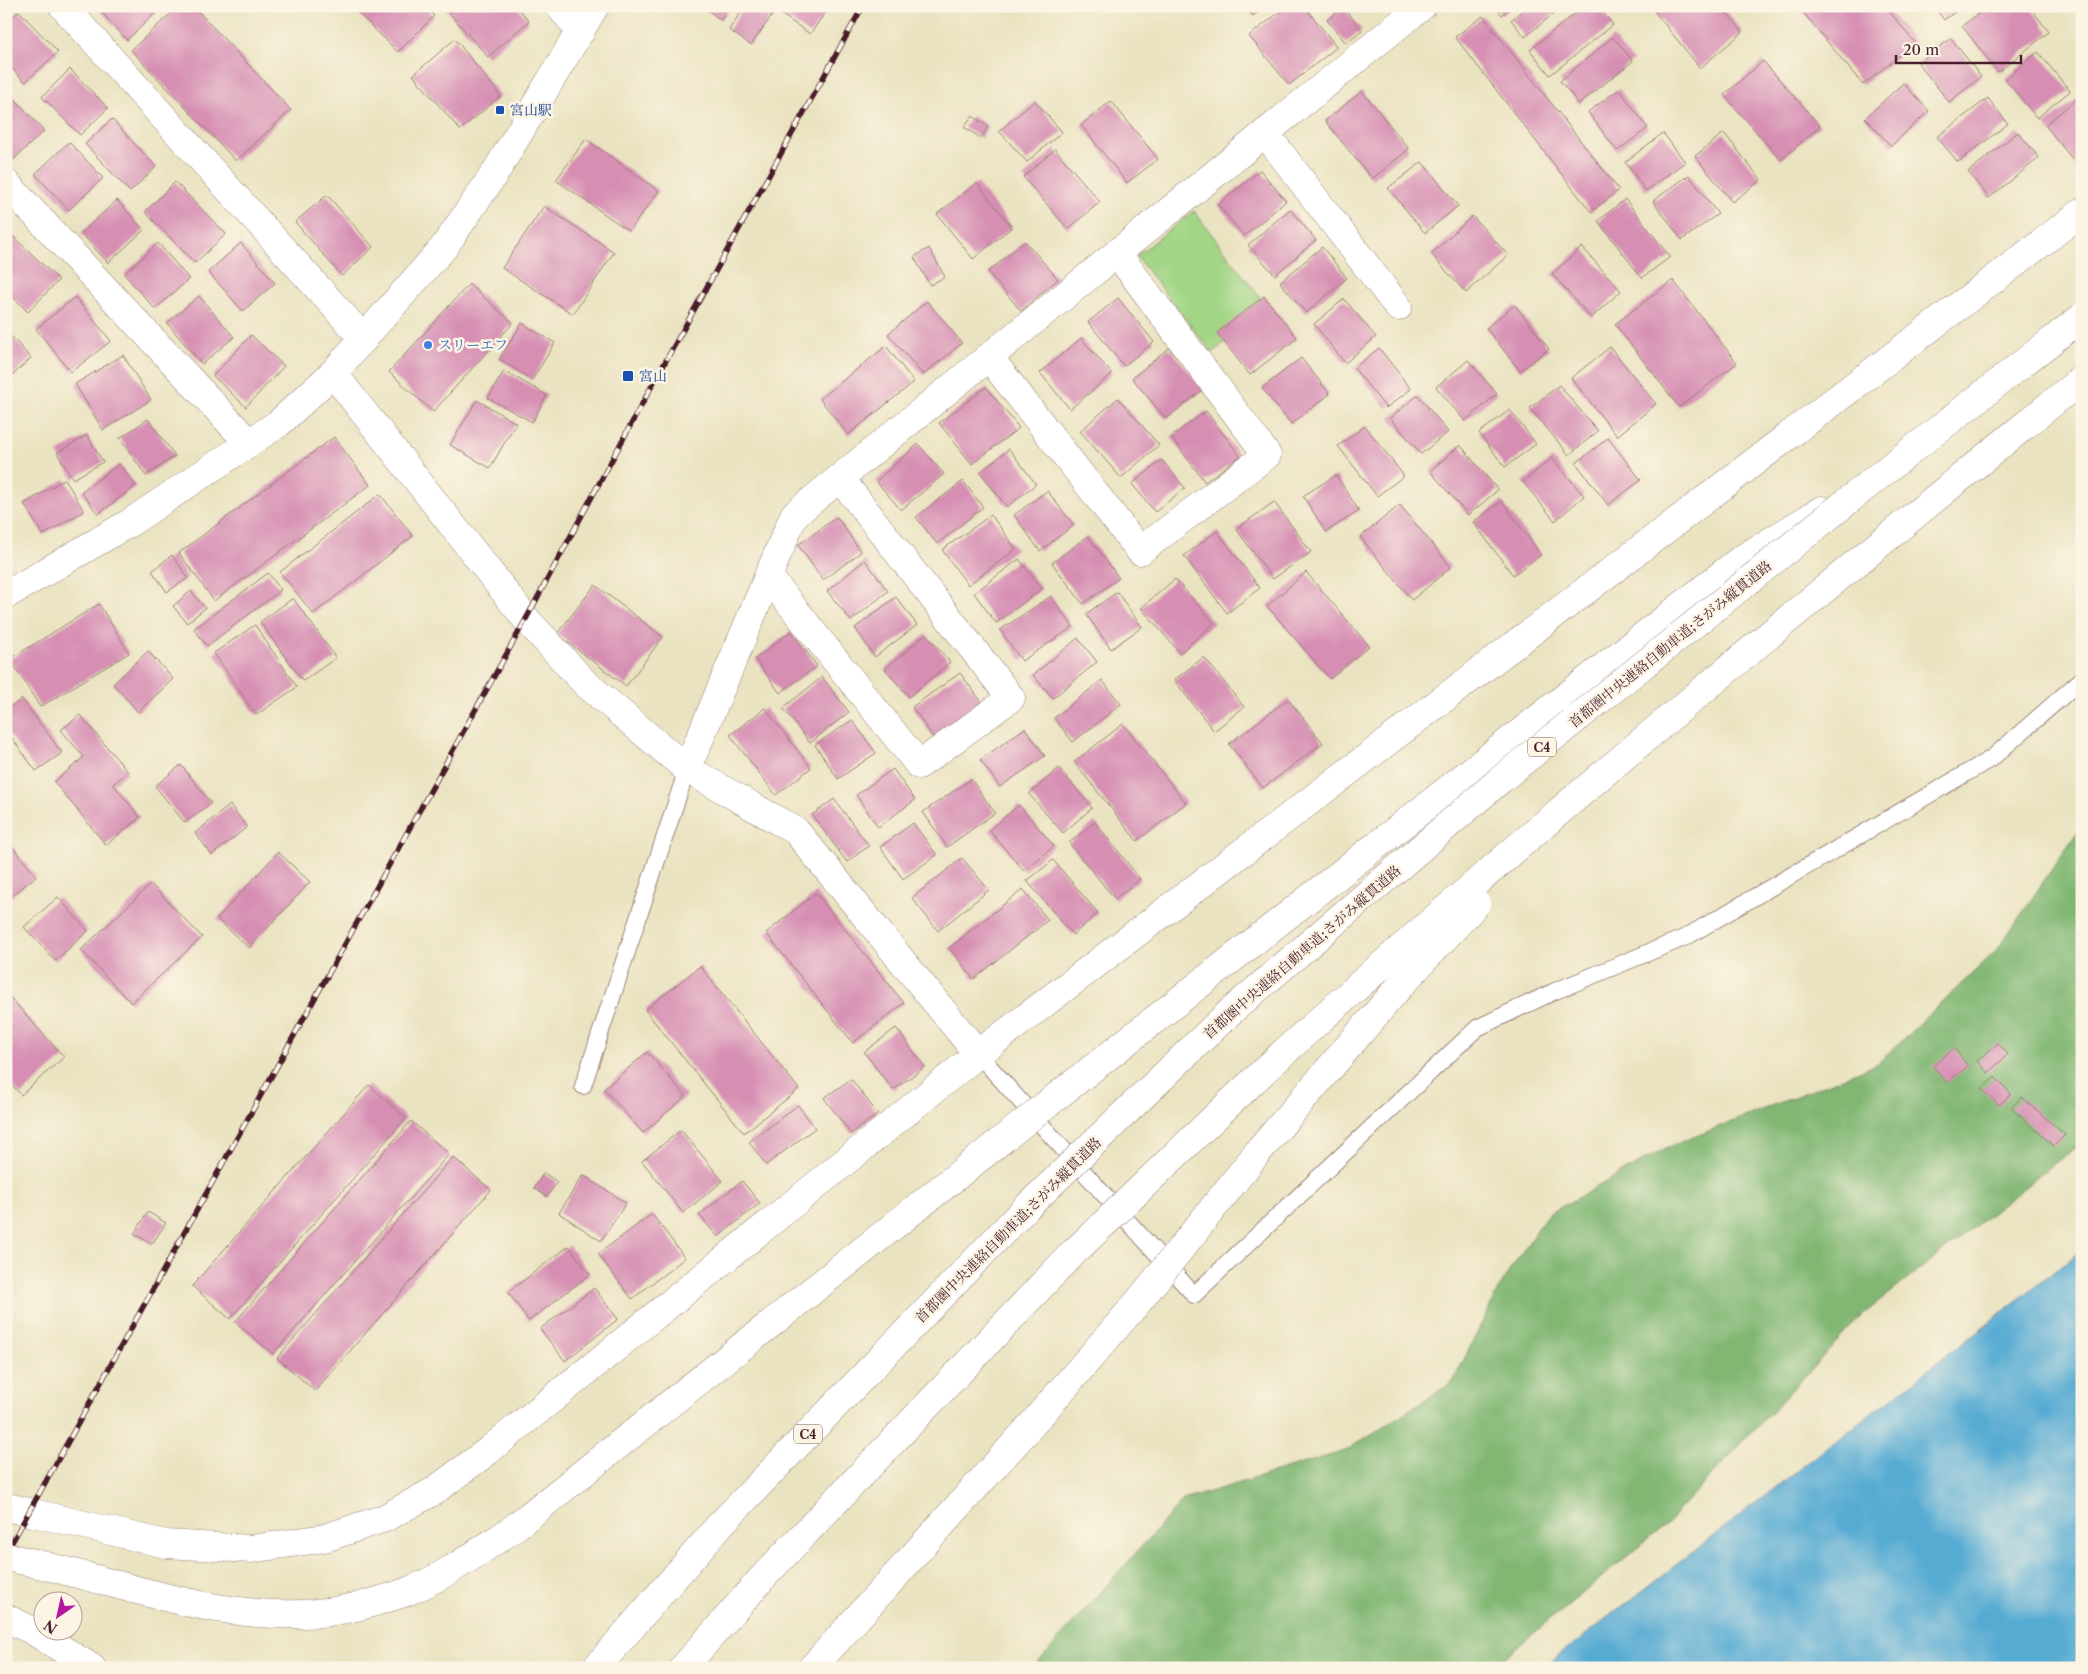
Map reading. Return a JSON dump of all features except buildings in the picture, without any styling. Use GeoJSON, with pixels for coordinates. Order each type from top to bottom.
{"type":"FeatureCollection","features":[{"type":"Feature","properties":{"kind":"main road"},"geometry":{"type":"LineString","coordinates":[[63,6],[364,339]]}},
{"type":"Feature","properties":{"kind":"main road"},"geometry":{"type":"LineString","coordinates":[[559,6],[581,31]]}},
{"type":"Feature","properties":{"kind":"main road"},"geometry":{"type":"LineString","coordinates":[[6,595],[131,522],[279,423],[333,373],[444,247],[494,173],[595,6]]}},
{"type":"Feature","properties":{"kind":"main road"},"geometry":{"type":"LineString","coordinates":[[687,768],[794,515],[1422,6]]}},
{"type":"Feature","properties":{"kind":"main road"},"geometry":{"type":"LineString","coordinates":[[1265,133],[1398,307]]}},
{"type":"Feature","properties":{"kind":"main road"},"geometry":{"type":"LineString","coordinates":[[6,183],[249,443]]}},
{"type":"Feature","properties":{"kind":"main road"},"geometry":{"type":"LineString","coordinates":[[18,1509],[166,1544],[250,1549],[325,1538],[385,1518],[434,1491],[488,1451],[978,1054],[2082,212]]}},
{"type":"Feature","properties":{"kind":"main road"},"geometry":{"type":"LineString","coordinates":[[988,357],[1140,551],[1268,455],[1117,254]]}},
{"type":"Feature","properties":{"kind":"main road","name":"首都圏中央連絡自動車道;さがみ縦貫道路"},"geometry":{"type":"LineString","coordinates":[[596,1668],[720,1526],[972,1264],[1034,1201],[1229,1013],[1500,780],[1880,474],[2082,317]]}},
{"type":"Feature","properties":{"kind":"main road"},"geometry":{"type":"LineString","coordinates":[[333,373],[520,611],[585,683],[687,768],[796,831],[978,1054]]}},
{"type":"Feature","properties":{"kind":"main road"},"geometry":{"type":"LineString","coordinates":[[683,1668],[765,1575],[1073,1253],[1309,1029],[1576,796],[1873,548],[2082,379]]}},
{"type":"Feature","properties":{"kind":"main road"},"geometry":{"type":"LineString","coordinates":[[6,1557],[188,1602],[248,1612],[303,1614],[357,1607],[407,1592],[461,1564],[510,1531],[569,1485],[1063,1091],[1740,560],[1880,474]]}},
{"type":"Feature","properties":{"kind":"main road"},"geometry":{"type":"LineString","coordinates":[[768,576],[919,765],[1011,698],[840,478]]}},
{"type":"Feature","properties":{"kind":"main road"},"geometry":{"type":"LineString","coordinates":[[812,1668],[1028,1429],[1106,1339],[1258,1152],[1400,986],[1576,796]]}},
{"type":"Feature","properties":{"kind":"main road"},"geometry":{"type":"LineString","coordinates":[[6,1618],[35,1632],[92,1668]]}},
{"type":"Feature","properties":{"kind":"lane"},"geometry":{"type":"LineString","coordinates":[[978,1054],[1194,1295],[1477,1028],[1553,992],[1686,937],[1992,758],[2082,679]]}},
{"type":"Feature","properties":{"kind":"lane"},"geometry":{"type":"LineString","coordinates":[[583,1086],[687,768]]}},
{"type":"Feature","properties":{"kind":"green space"},"geometry":{"type":"Polygon","coordinates":[[[1194,211],[1267,307],[1212,353],[1136,256],[1194,211]]]}},
{"type":"Feature","properties":{"kind":"green space"},"geometry":{"type":"Polygon","coordinates":[[[2082,825],[2082,1142],[1861,1316],[1665,1525],[1492,1668],[1033,1668],[1183,1500],[1345,1451],[1453,1382],[1502,1282],[1547,1215],[1666,1148],[1877,1064],[1997,950],[2082,825]]]}},
{"type":"Feature","properties":{"kind":"water"},"geometry":{"type":"Polygon","coordinates":[[[2082,1250],[2082,1668],[1543,1668],[2082,1250]]]}},
{"type":"Feature","properties":{"kind":"railway"},"geometry":{"type":"LineString","coordinates":[[6,1553],[526,619],[649,391],[863,6]]}},
{"type":"Feature","properties":{"kind":"place","name":"宮山駅"},"geometry":{"type":"Point","coordinates":[500,110]}},
{"type":"Feature","properties":{"kind":"place","name":"スリーエフ"},"geometry":{"type":"Point","coordinates":[428,345]}},
{"type":"Feature","properties":{"kind":"place","name":"宮山"},"geometry":{"type":"Point","coordinates":[628,376]}}]}
